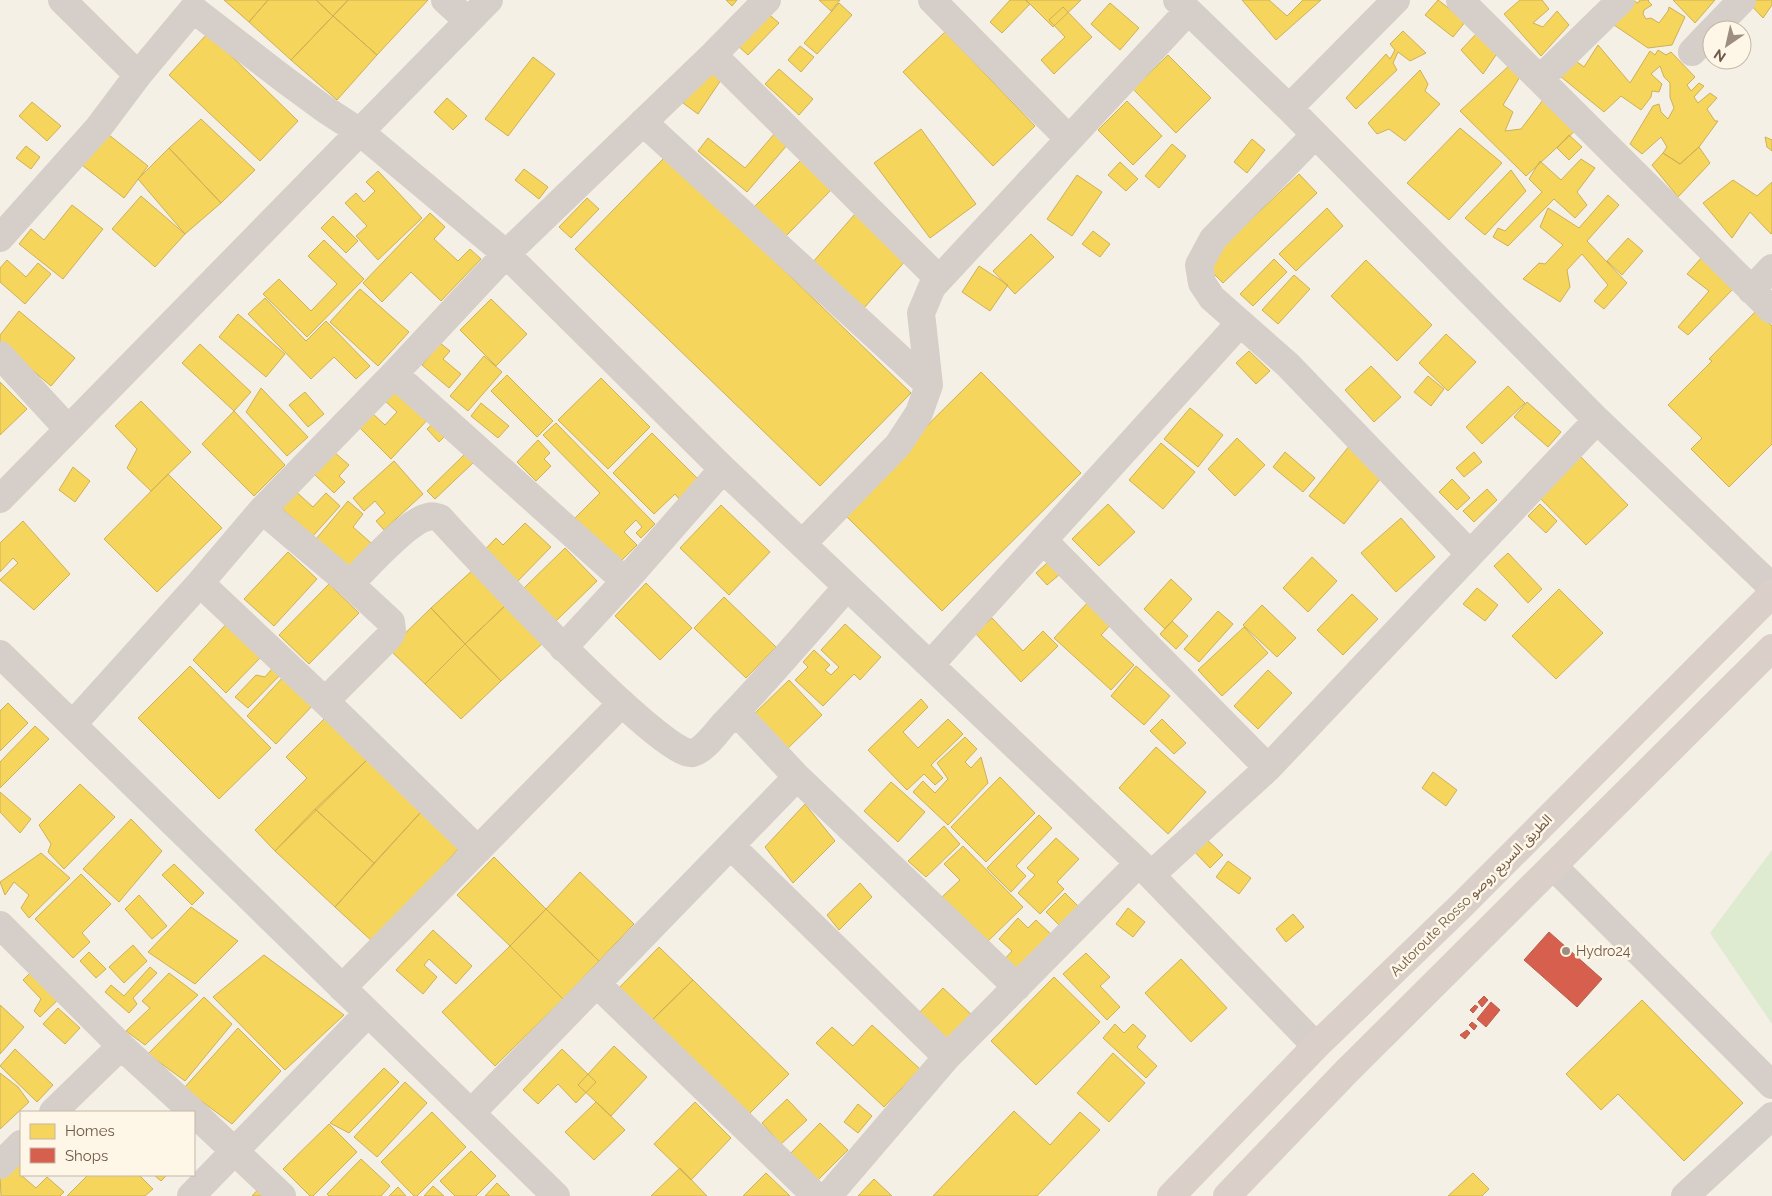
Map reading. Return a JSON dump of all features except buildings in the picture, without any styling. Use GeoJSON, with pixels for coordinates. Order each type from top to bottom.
{"type":"FeatureCollection","features":[{"type":"Feature","properties":{"kind":"highway","name":"Autoroute Rosso الطريق السريع روصو"},"geometry":{"type":"LineString","coordinates":[[1172,1196],[1316,1046],[1462,905],[1772,594]]}},
{"type":"Feature","properties":{"kind":"highway"},"geometry":{"type":"LineString","coordinates":[[1227,1196],[1345,1073],[1772,648]]}},
{"type":"Feature","properties":{"kind":"street"},"geometry":{"type":"LineString","coordinates":[[62,0],[138,75]]}},
{"type":"Feature","properties":{"kind":"street"},"geometry":{"type":"LineString","coordinates":[[446,0],[468,21]]}},
{"type":"Feature","properties":{"kind":"street"},"geometry":{"type":"LineString","coordinates":[[0,499],[489,0]]}},
{"type":"Feature","properties":{"kind":"street"},"geometry":{"type":"LineString","coordinates":[[73,724],[200,583],[262,510],[394,374],[506,254],[713,55],[766,0]]}},
{"type":"Feature","properties":{"kind":"street"},"geometry":{"type":"LineString","coordinates":[[932,0],[1069,139]]}},
{"type":"Feature","properties":{"kind":"street"},"geometry":{"type":"LineString","coordinates":[[1289,108],[1396,0]]}},
{"type":"Feature","properties":{"kind":"street"},"geometry":{"type":"LineString","coordinates":[[1460,0],[1772,310]]}},
{"type":"Feature","properties":{"kind":"street"},"geometry":{"type":"LineString","coordinates":[[1540,79],[1621,0]]}},
{"type":"Feature","properties":{"kind":"street"},"geometry":{"type":"LineString","coordinates":[[1722,20],[1742,0]]}},
{"type":"Feature","properties":{"kind":"street"},"geometry":{"type":"LineString","coordinates":[[0,238],[98,127],[138,75],[188,4],[285,80],[360,132],[506,254],[723,469],[1145,869],[1316,1046]]}},
{"type":"Feature","properties":{"kind":"street"},"geometry":{"type":"LineString","coordinates":[[802,544],[898,445],[919,413],[929,385],[921,313],[932,287],[1069,139],[1183,5],[1289,108],[1597,420],[1772,588]]}},
{"type":"Feature","properties":{"kind":"street"},"geometry":{"type":"LineString","coordinates":[[1692,52],[1702,41]]}},
{"type":"Feature","properties":{"kind":"street"},"geometry":{"type":"LineString","coordinates":[[713,55],[939,280]]}},
{"type":"Feature","properties":{"kind":"street"},"geometry":{"type":"LineString","coordinates":[[643,122],[929,385]]}},
{"type":"Feature","properties":{"kind":"street"},"geometry":{"type":"LineString","coordinates":[[1315,135],[1213,239],[1199,265],[1202,283],[1212,298],[1288,365],[1470,554]]}},
{"type":"Feature","properties":{"kind":"street"},"geometry":{"type":"LineString","coordinates":[[1752,290],[1772,268]]}},
{"type":"Feature","properties":{"kind":"street"},"geometry":{"type":"LineString","coordinates":[[930,665],[1240,323]]}},
{"type":"Feature","properties":{"kind":"street"},"geometry":{"type":"LineString","coordinates":[[0,355],[68,429]]}},
{"type":"Feature","properties":{"kind":"street"},"geometry":{"type":"LineString","coordinates":[[394,374],[626,581]]}},
{"type":"Feature","properties":{"kind":"street"},"geometry":{"type":"LineString","coordinates":[[828,1196],[947,1057],[1017,987],[1145,869],[1268,768],[1597,420]]}},
{"type":"Feature","properties":{"kind":"street"},"geometry":{"type":"LineString","coordinates":[[564,648],[626,581],[723,469]]}},
{"type":"Feature","properties":{"kind":"street"},"geometry":{"type":"LineString","coordinates":[[262,510],[350,584],[390,622],[392,631],[389,637],[326,701]]}},
{"type":"Feature","properties":{"kind":"street"},"geometry":{"type":"LineString","coordinates":[[350,584],[396,538],[421,519],[434,516],[440,518],[564,648],[622,704],[673,746],[685,753],[692,753],[705,744],[736,712],[847,587]]}},
{"type":"Feature","properties":{"kind":"street"},"geometry":{"type":"LineString","coordinates":[[1043,540],[1268,768]]}},
{"type":"Feature","properties":{"kind":"street"},"geometry":{"type":"LineString","coordinates":[[200,583],[326,701],[478,850]]}},
{"type":"Feature","properties":{"kind":"street"},"geometry":{"type":"LineString","coordinates":[[0,654],[556,1196]]}},
{"type":"Feature","properties":{"kind":"street"},"geometry":{"type":"LineString","coordinates":[[342,988],[622,704]]}},
{"type":"Feature","properties":{"kind":"street"},"geometry":{"type":"LineString","coordinates":[[736,712],[797,777],[1017,987]]}},
{"type":"Feature","properties":{"kind":"street"},"geometry":{"type":"LineString","coordinates":[[471,1113],[797,777]]}},
{"type":"Feature","properties":{"kind":"street"},"geometry":{"type":"LineString","coordinates":[[731,846],[947,1057]]}},
{"type":"Feature","properties":{"kind":"street"},"geometry":{"type":"LineString","coordinates":[[1553,866],[1772,1085]]}},
{"type":"Feature","properties":{"kind":"street"},"geometry":{"type":"LineString","coordinates":[[0,926],[121,1046],[193,1111]]}},
{"type":"Feature","properties":{"kind":"street"},"geometry":{"type":"LineString","coordinates":[[597,984],[816,1196]]}},
{"type":"Feature","properties":{"kind":"street"},"geometry":{"type":"LineString","coordinates":[[191,1196],[368,1013]]}},
{"type":"Feature","properties":{"kind":"street"},"geometry":{"type":"LineString","coordinates":[[54,1111],[121,1046]]}},
{"type":"Feature","properties":{"kind":"street"},"geometry":{"type":"LineString","coordinates":[[195,1113],[282,1196]]}},
{"type":"Feature","properties":{"kind":"street"},"geometry":{"type":"LineString","coordinates":[[1685,1196],[1772,1116]]}},
{"type":"Feature","properties":{"kind":"street"},"geometry":{"type":"LineString","coordinates":[[0,1165],[20,1145]]}},
{"type":"Feature","properties":{"kind":"green space"},"geometry":{"type":"Polygon","coordinates":[[[1772,850],[1772,1024],[1710,933],[1772,850]]]}},
{"type":"Feature","properties":{"kind":"place","name":"Hydro24"},"geometry":{"type":"Point","coordinates":[1566,951]}}]}
